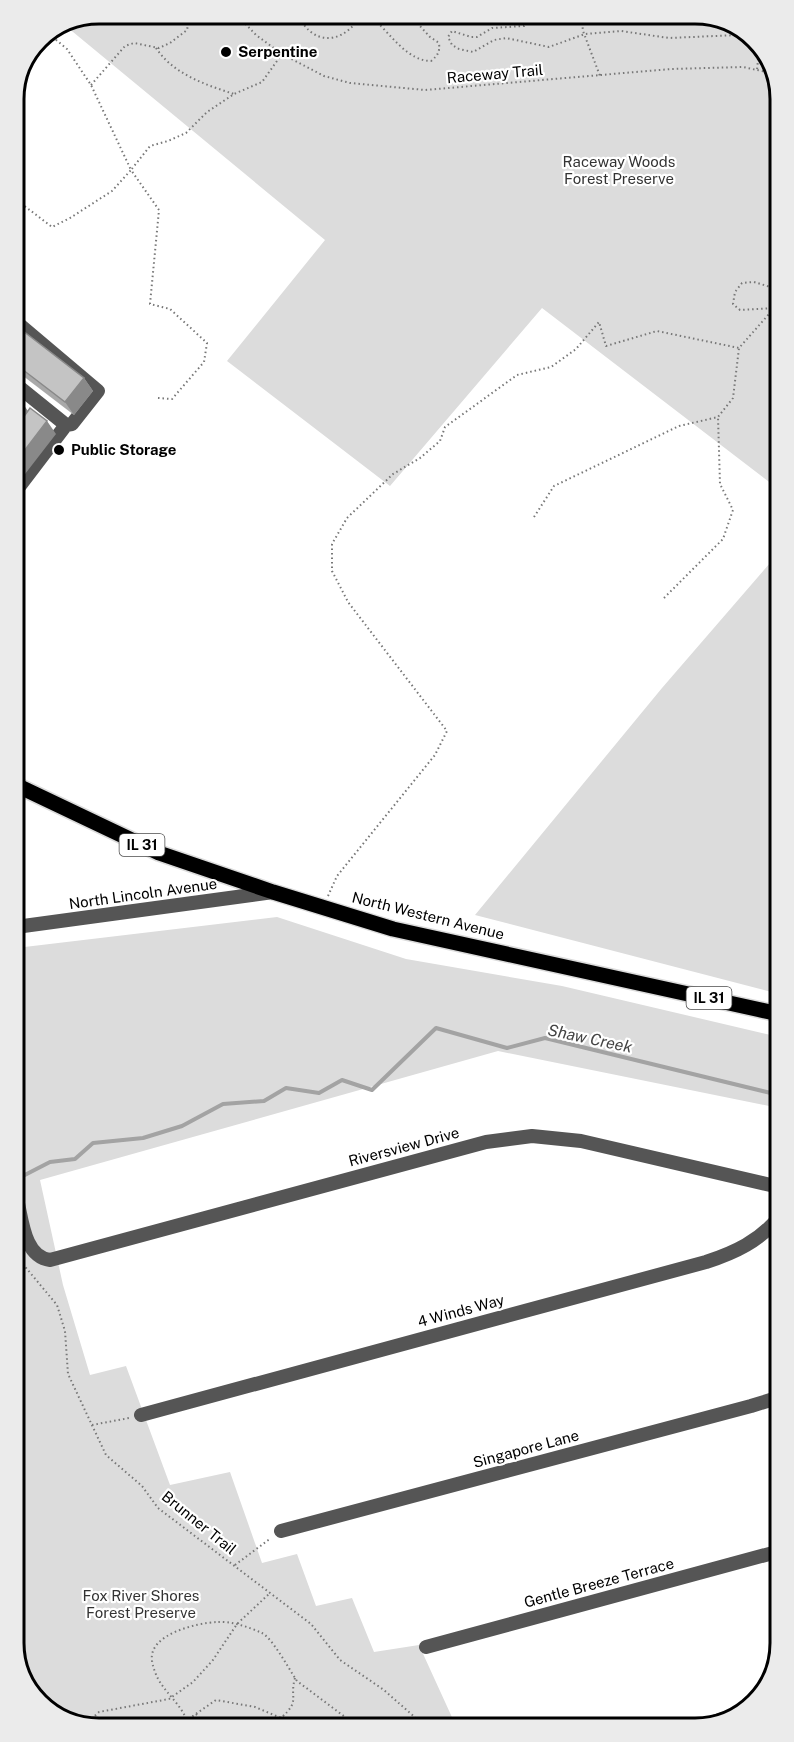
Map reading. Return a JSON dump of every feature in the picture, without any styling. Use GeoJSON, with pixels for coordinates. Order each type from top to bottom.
{"type":"FeatureCollection","features":[{"type":"Feature","properties":{"kind":"main road","name":"North Western Avenue"},"geometry":{"type":"LineString","coordinates":[[24,789],[159,853],[393,930],[770,1012]]}},
{"type":"Feature","properties":{"kind":"street"},"geometry":{"type":"LineString","coordinates":[[24,328],[98,391],[72,424],[66,425],[39,411],[24,395]]}},
{"type":"Feature","properties":{"kind":"street"},"geometry":{"type":"LineString","coordinates":[[24,480],[66,425]]}},
{"type":"Feature","properties":{"kind":"street","name":"North Lincoln Avenue"},"geometry":{"type":"LineString","coordinates":[[24,926],[273,892]]}},
{"type":"Feature","properties":{"kind":"street","name":"Riversview Drive"},"geometry":{"type":"LineString","coordinates":[[24,1224],[30,1245],[42,1258],[53,1260],[486,1142],[531,1136],[581,1141],[770,1185]]}},
{"type":"Feature","properties":{"kind":"street","name":"4 Winds Way"},"geometry":{"type":"LineString","coordinates":[[141,1415],[713,1259],[729,1254],[758,1239],[770,1226]]}},
{"type":"Feature","properties":{"kind":"street","name":"Singapore Lane"},"geometry":{"type":"LineString","coordinates":[[281,1531],[770,1400]]}},
{"type":"Feature","properties":{"kind":"street","name":"Gentle Breeze Terrace"},"geometry":{"type":"LineString","coordinates":[[426,1647],[770,1554]]}},
{"type":"Feature","properties":{"kind":"path"},"geometry":{"type":"LineString","coordinates":[[91,85],[125,46],[134,43],[159,48],[187,30],[188,24]]}},
{"type":"Feature","properties":{"kind":"path","name":"Raceway Trail"},"geometry":{"type":"LineString","coordinates":[[246,24],[256,35],[282,54],[315,72],[350,83],[425,90],[671,69],[743,67],[765,72]]}},
{"type":"Feature","properties":{"kind":"path"},"geometry":{"type":"LineString","coordinates":[[304,24],[317,37],[331,39],[342,36],[355,24]]}},
{"type":"Feature","properties":{"kind":"path"},"geometry":{"type":"LineString","coordinates":[[379,24],[411,56],[421,61],[431,61],[440,50],[439,43],[430,38],[418,24]]}},
{"type":"Feature","properties":{"kind":"path"},"geometry":{"type":"LineString","coordinates":[[526,24],[492,28],[477,37],[452,31],[448,37],[452,45],[466,51],[479,49],[494,40],[506,38],[549,47],[585,34],[621,31],[669,38],[735,35]]}},
{"type":"Feature","properties":{"kind":"path"},"geometry":{"type":"LineString","coordinates":[[583,24],[600,76]]}},
{"type":"Feature","properties":{"kind":"path"},"geometry":{"type":"LineString","coordinates":[[55,39],[67,49],[91,85],[131,170],[159,210],[150,304],[170,309],[207,343],[204,362],[172,399],[158,398]]}},
{"type":"Feature","properties":{"kind":"path"},"geometry":{"type":"LineString","coordinates":[[156,48],[161,55],[189,76],[208,86],[234,94]]}},
{"type":"Feature","properties":{"kind":"path"},"geometry":{"type":"LineString","coordinates":[[24,206],[52,227],[70,218],[112,191],[150,146],[186,133],[207,112],[234,94],[262,82],[282,54]]}},
{"type":"Feature","properties":{"kind":"path"},"geometry":{"type":"LineString","coordinates":[[757,57],[757,70]]}},
{"type":"Feature","properties":{"kind":"path"},"geometry":{"type":"LineString","coordinates":[[770,287],[754,282],[742,283],[735,292],[733,304],[740,310],[770,308]]}},
{"type":"Feature","properties":{"kind":"path"},"geometry":{"type":"LineString","coordinates":[[534,517],[554,486],[679,426],[718,417],[733,398],[740,348],[770,314]]}},
{"type":"Feature","properties":{"kind":"path"},"geometry":{"type":"LineString","coordinates":[[327,897],[337,876],[435,755],[447,731],[348,602],[332,571],[332,544],[348,518],[393,474],[420,458],[440,441],[445,427],[517,375],[551,367],[576,349],[599,322],[606,346],[657,331],[740,348]]}},
{"type":"Feature","properties":{"kind":"path"},"geometry":{"type":"LineString","coordinates":[[664,598],[723,539],[733,510],[720,484],[718,417]]}},
{"type":"Feature","properties":{"kind":"path","name":"Brunner Trail"},"geometry":{"type":"LineString","coordinates":[[24,1266],[57,1305],[65,1331],[68,1374],[106,1455],[142,1486],[158,1508],[312,1624],[340,1660],[384,1690],[416,1718]]}},
{"type":"Feature","properties":{"kind":"path"},"geometry":{"type":"LineString","coordinates":[[92,1425],[141,1415]]}},
{"type":"Feature","properties":{"kind":"path"},"geometry":{"type":"LineString","coordinates":[[234,1565],[281,1531]]}},
{"type":"Feature","properties":{"kind":"path"},"geometry":{"type":"LineString","coordinates":[[93,1718],[99,1712],[172,1697],[193,1682],[213,1660],[237,1624],[270,1593]]}},
{"type":"Feature","properties":{"kind":"path"},"geometry":{"type":"LineString","coordinates":[[186,1718],[182,1709],[157,1680],[152,1658],[161,1640],[181,1628],[218,1621],[237,1624],[264,1634],[295,1678],[347,1718]]}},
{"type":"Feature","properties":{"kind":"path"},"geometry":{"type":"LineString","coordinates":[[190,1718],[216,1700],[255,1707],[281,1718],[292,1708],[295,1700],[292,1688],[295,1678]]}},
{"type":"Feature","properties":{"kind":"path"},"geometry":{"type":"LineString","coordinates":[[196,1714],[199,1718]]}},
{"type":"Feature","properties":{"kind":"green space","name":"Raceway Woods Forest Preserve"},"geometry":{"type":"Polygon","coordinates":[[[99,24],[700,24],[710,25],[733,34],[755,53],[769,84],[770,483],[542,308],[390,486],[227,361],[325,240],[70,30],[84,25],[99,24]]]}},
{"type":"Feature","properties":{"kind":"green space"},"geometry":{"type":"Polygon","coordinates":[[[770,563],[770,992],[475,915],[662,688],[770,563]]]}},
{"type":"Feature","properties":{"kind":"green space","name":"Fox River Shores Forest Preserve"},"geometry":{"type":"Polygon","coordinates":[[[277,917],[406,959],[562,986],[770,1035],[770,1106],[498,1051],[40,1180],[63,1285],[90,1375],[126,1366],[170,1485],[230,1472],[262,1563],[297,1554],[316,1606],[352,1598],[374,1652],[419,1645],[452,1718],[94,1718],[84,1717],[61,1708],[53,1703],[37,1685],[25,1658],[24,1643],[24,947],[277,917]]]}},
{"type":"Feature","properties":{"kind":"building"},"geometry":{"type":"Polygon","coordinates":[[[24,332],[84,378],[65,402],[24,371],[24,332]]]}},
{"type":"Feature","properties":{"kind":"building"},"geometry":{"type":"Polygon","coordinates":[[[30,408],[47,421],[24,451],[24,416],[30,408]]]}},
{"type":"Feature","properties":{"kind":"waterway","name":"Shaw Creek"},"geometry":{"type":"LineString","coordinates":[[24,1175],[50,1162],[75,1159],[93,1143],[143,1138],[182,1126],[223,1104],[264,1101],[286,1088],[319,1093],[342,1080],[372,1090],[436,1028],[507,1048],[545,1038],[770,1093]]}},
{"type":"Feature","properties":{"kind":"place","name":"Serpentine"},"geometry":{"type":"Point","coordinates":[226,52]}},
{"type":"Feature","properties":{"kind":"place","name":"Public Storage"},"geometry":{"type":"Point","coordinates":[59,450]}}]}
